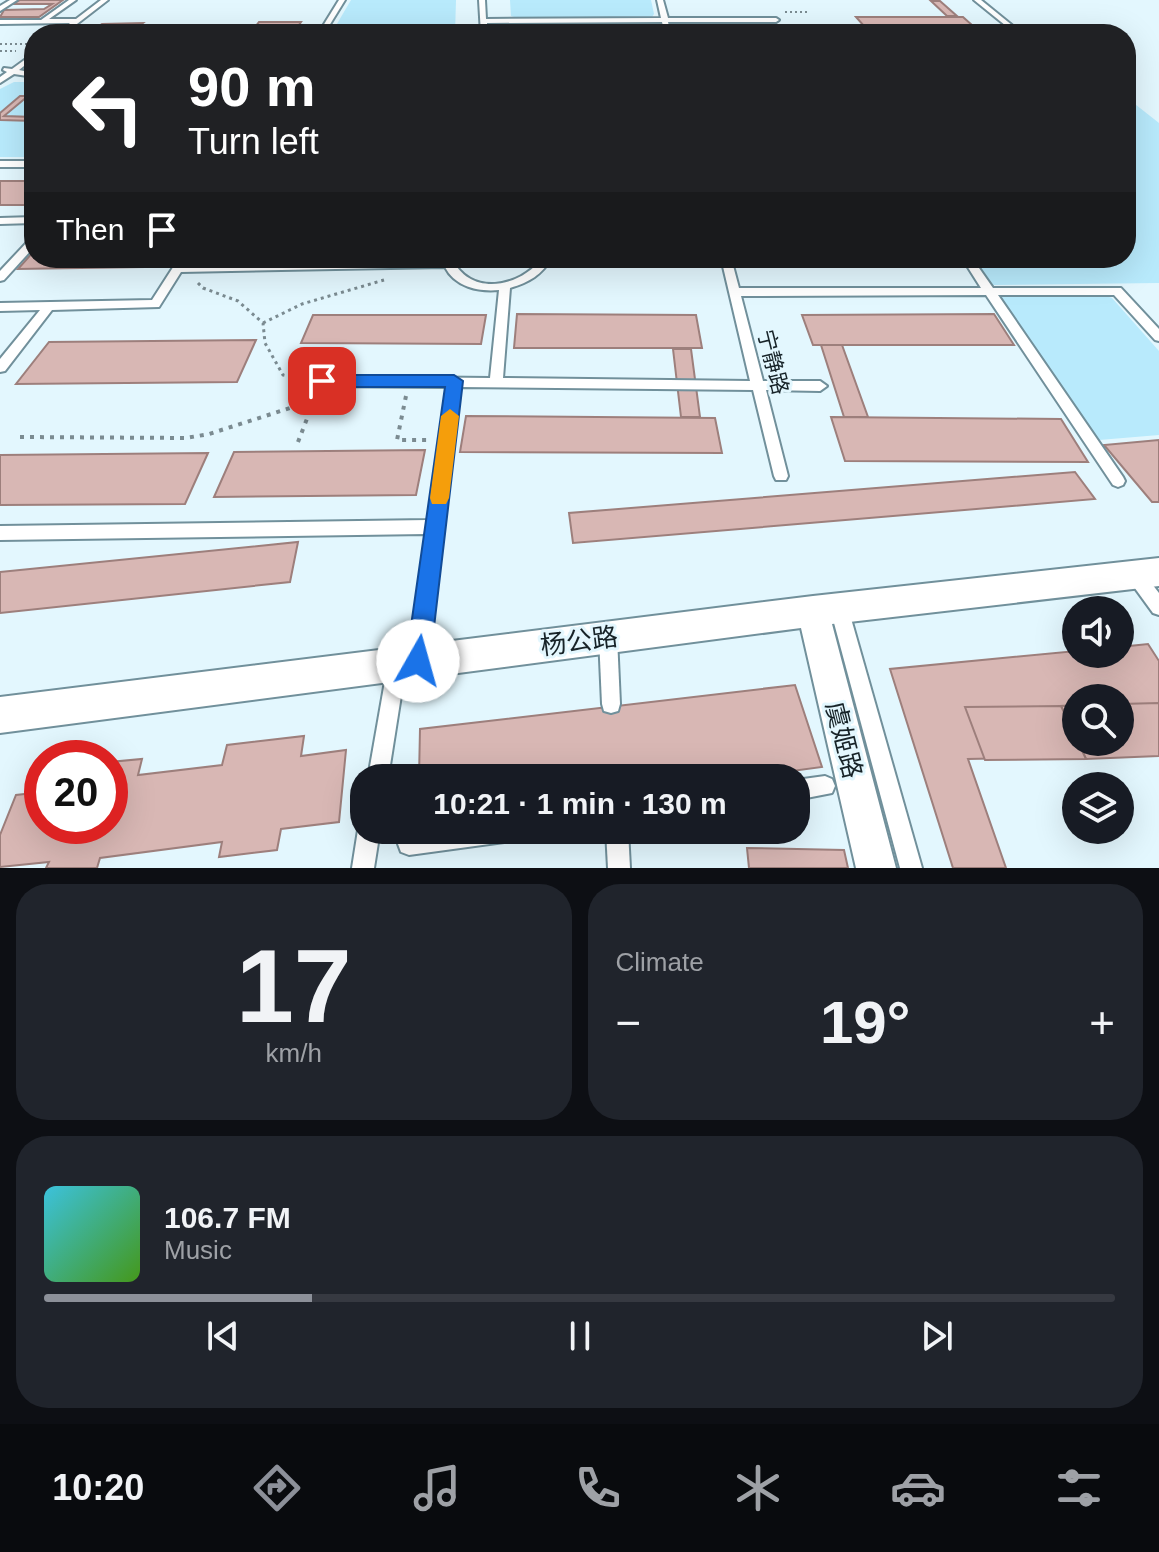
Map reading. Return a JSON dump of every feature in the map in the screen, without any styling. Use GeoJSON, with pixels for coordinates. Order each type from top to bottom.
{"type":"FeatureCollection","features":[{"type":"Feature","properties":{"kind":"street","name":"杨公路"},"geometry":{"type":"LineString","coordinates":[[0,715],[826,610],[1147,573]]}},
{"type":"Feature","properties":{"kind":"street","name":"虞姬路"},"geometry":{"type":"LineString","coordinates":[[826,610],[876,868]]}},
{"type":"Feature","properties":{"kind":"lane"},"geometry":{"type":"LineString","coordinates":[[43,21],[73,0]]}},
{"type":"Feature","properties":{"kind":"lane"},"geometry":{"type":"LineString","coordinates":[[73,24],[105,0]]}},
{"type":"Feature","properties":{"kind":"lane"},"geometry":{"type":"LineString","coordinates":[[327,24],[342,0]]}},
{"type":"Feature","properties":{"kind":"lane"},"geometry":{"type":"LineString","coordinates":[[482,0],[483,24]]}},
{"type":"Feature","properties":{"kind":"lane"},"geometry":{"type":"LineString","coordinates":[[660,0],[666,24]]}},
{"type":"Feature","properties":{"kind":"lane"},"geometry":{"type":"LineString","coordinates":[[977,0],[1007,24]]}},
{"type":"Feature","properties":{"kind":"lane"},"geometry":{"type":"LineString","coordinates":[[0,2],[13,1]]}},
{"type":"Feature","properties":{"kind":"lane"},"geometry":{"type":"LineString","coordinates":[[0,9],[13,1]]}},
{"type":"Feature","properties":{"kind":"lane"},"geometry":{"type":"LineString","coordinates":[[483,21],[776,20]]}},
{"type":"Feature","properties":{"kind":"lane"},"geometry":{"type":"LineString","coordinates":[[0,22],[77,21]]}},
{"type":"Feature","properties":{"kind":"lane"},"geometry":{"type":"LineString","coordinates":[[0,81],[24,63]]}},
{"type":"Feature","properties":{"kind":"lane"},"geometry":{"type":"LineString","coordinates":[[0,71],[24,73]]}},
{"type":"Feature","properties":{"kind":"lane"},"geometry":{"type":"LineString","coordinates":[[0,164],[24,164]]}},
{"type":"Feature","properties":{"kind":"lane"},"geometry":{"type":"LineString","coordinates":[[0,178],[15,164]]}},
{"type":"Feature","properties":{"kind":"lane"},"geometry":{"type":"LineString","coordinates":[[0,221],[24,220]]}},
{"type":"Feature","properties":{"kind":"lane"},"geometry":{"type":"LineString","coordinates":[[0,278],[24,252]]}},
{"type":"Feature","properties":{"kind":"lane"},"geometry":{"type":"LineString","coordinates":[[0,307],[155,304],[177,269],[239,268]]}},
{"type":"Feature","properties":{"kind":"lane"},"geometry":{"type":"LineString","coordinates":[[452,268],[456,276],[468,283],[505,286],[533,276],[543,268]]}},
{"type":"Feature","properties":{"kind":"lane","name":"宁静路"},"geometry":{"type":"LineString","coordinates":[[728,268],[781,476]]}},
{"type":"Feature","properties":{"kind":"lane"},"geometry":{"type":"LineString","coordinates":[[974,268],[1118,481]]}},
{"type":"Feature","properties":{"kind":"lane"},"geometry":{"type":"LineString","coordinates":[[496,381],[505,286]]}},
{"type":"Feature","properties":{"kind":"lane"},"geometry":{"type":"LineString","coordinates":[[734,292],[1117,291],[1159,337]]}},
{"type":"Feature","properties":{"kind":"lane"},"geometry":{"type":"LineString","coordinates":[[0,368],[49,306]]}},
{"type":"Feature","properties":{"kind":"lane"},"geometry":{"type":"LineString","coordinates":[[302,381],[820,386]]}},
{"type":"Feature","properties":{"kind":"lane"},"geometry":{"type":"LineString","coordinates":[[382,764],[408,662],[436,527],[454,381]]}},
{"type":"Feature","properties":{"kind":"lane"},"geometry":{"type":"LineString","coordinates":[[0,533],[436,527]]}},
{"type":"Feature","properties":{"kind":"lane"},"geometry":{"type":"LineString","coordinates":[[1147,573],[1159,607]]}},
{"type":"Feature","properties":{"kind":"lane"},"geometry":{"type":"LineString","coordinates":[[826,610],[911,868]]}},
{"type":"Feature","properties":{"kind":"lane"},"geometry":{"type":"LineString","coordinates":[[608,637],[611,704]]}},
{"type":"Feature","properties":{"kind":"lane"},"geometry":{"type":"LineString","coordinates":[[810,788],[825,786]]}},
{"type":"Feature","properties":{"kind":"lane"},"geometry":{"type":"LineString","coordinates":[[363,868],[367,844]]}},
{"type":"Feature","properties":{"kind":"lane"},"geometry":{"type":"LineString","coordinates":[[618,844],[619,868]]}},
{"type":"Feature","properties":{"kind":"path"},"geometry":{"type":"LineString","coordinates":[[0,44],[24,44]]}},
{"type":"Feature","properties":{"kind":"path"},"geometry":{"type":"LineString","coordinates":[[263,323],[270,315],[378,282],[408,268]]}},
{"type":"Feature","properties":{"kind":"path"},"geometry":{"type":"LineString","coordinates":[[195,269],[193,277],[203,288],[238,301],[263,323],[265,343],[283,375],[302,381]]}},
{"type":"Feature","properties":{"kind":"path"},"geometry":{"type":"LineString","coordinates":[[298,442],[322,381]]}},
{"type":"Feature","properties":{"kind":"path"},"geometry":{"type":"LineString","coordinates":[[409,381],[397,440],[447,440]]}},
{"type":"Feature","properties":{"kind":"path"},"geometry":{"type":"LineString","coordinates":[[20,437],[186,438],[209,434],[315,400]]}},
{"type":"Feature","properties":{"kind":"shaded area"},"geometry":{"type":"Polygon","coordinates":[[[351,0],[456,0],[455,24],[337,24],[351,0]]]}},
{"type":"Feature","properties":{"kind":"shaded area"},"geometry":{"type":"Polygon","coordinates":[[[510,0],[651,0],[654,14],[652,17],[514,17],[511,16],[510,0]]]}},
{"type":"Feature","properties":{"kind":"shaded area"},"geometry":{"type":"Polygon","coordinates":[[[14,82],[24,82],[24,157],[0,157],[0,89],[14,82]]]}},
{"type":"Feature","properties":{"kind":"shaded area"},"geometry":{"type":"Polygon","coordinates":[[[1136,105],[1159,123],[1159,283],[993,285],[981,268],[1136,268],[1136,105]]]}},
{"type":"Feature","properties":{"kind":"shaded area"},"geometry":{"type":"Polygon","coordinates":[[[1100,294],[1112,298],[1159,351],[1159,435],[1099,440],[997,296],[1100,294]]]}},
{"type":"Feature","properties":{"kind":"building"},"geometry":{"type":"Polygon","coordinates":[[[20,0],[63,0],[39,17],[0,17],[4,10],[44,9],[52,4],[13,4],[20,0]]]}},
{"type":"Feature","properties":{"kind":"building"},"geometry":{"type":"Polygon","coordinates":[[[931,1],[940,1],[957,16],[947,16],[931,1]]]}},
{"type":"Feature","properties":{"kind":"building"},"geometry":{"type":"Polygon","coordinates":[[[856,17],[963,17],[971,24],[862,24],[856,17]]]}},
{"type":"Feature","properties":{"kind":"building"},"geometry":{"type":"Polygon","coordinates":[[[259,22],[301,22],[300,24],[257,24],[259,22]]]}},
{"type":"Feature","properties":{"kind":"building"},"geometry":{"type":"Polygon","coordinates":[[[24,96],[4,116],[24,117],[24,121],[0,120],[0,113],[24,96]]]}},
{"type":"Feature","properties":{"kind":"building"},"geometry":{"type":"Polygon","coordinates":[[[0,181],[24,181],[24,205],[0,205],[0,181]]]}},
{"type":"Feature","properties":{"kind":"building"},"geometry":{"type":"Polygon","coordinates":[[[24,262],[24,268],[82,268],[18,269],[24,262]]]}},
{"type":"Feature","properties":{"kind":"building"},"geometry":{"type":"Polygon","coordinates":[[[517,314],[696,315],[702,348],[514,348],[517,314]]]}},
{"type":"Feature","properties":{"kind":"building"},"geometry":{"type":"Polygon","coordinates":[[[994,314],[1014,345],[813,345],[802,315],[994,314]]]}},
{"type":"Feature","properties":{"kind":"building"},"geometry":{"type":"Polygon","coordinates":[[[313,315],[486,315],[481,344],[301,343],[313,315]]]}},
{"type":"Feature","properties":{"kind":"building"},"geometry":{"type":"Polygon","coordinates":[[[256,340],[237,382],[16,384],[49,342],[256,340]]]}},
{"type":"Feature","properties":{"kind":"building"},"geometry":{"type":"Polygon","coordinates":[[[821,345],[842,345],[868,417],[844,417],[821,345]]]}},
{"type":"Feature","properties":{"kind":"building"},"geometry":{"type":"Polygon","coordinates":[[[673,349],[691,349],[700,417],[681,417],[673,349]]]}},
{"type":"Feature","properties":{"kind":"building"},"geometry":{"type":"Polygon","coordinates":[[[466,416],[715,418],[722,453],[460,452],[466,416]]]}},
{"type":"Feature","properties":{"kind":"building"},"geometry":{"type":"Polygon","coordinates":[[[831,417],[1061,419],[1088,462],[845,461],[831,417]]]}},
{"type":"Feature","properties":{"kind":"building"},"geometry":{"type":"Polygon","coordinates":[[[1159,440],[1159,502],[1152,502],[1104,445],[1159,440]]]}},
{"type":"Feature","properties":{"kind":"building"},"geometry":{"type":"Polygon","coordinates":[[[425,450],[416,495],[214,497],[234,452],[425,450]]]}},
{"type":"Feature","properties":{"kind":"building"},"geometry":{"type":"Polygon","coordinates":[[[208,453],[185,504],[0,505],[0,455],[208,453]]]}},
{"type":"Feature","properties":{"kind":"building"},"geometry":{"type":"Polygon","coordinates":[[[1075,472],[1095,499],[573,543],[569,513],[1075,472]]]}},
{"type":"Feature","properties":{"kind":"building"},"geometry":{"type":"Polygon","coordinates":[[[298,542],[290,582],[0,613],[0,572],[298,542]]]}},
{"type":"Feature","properties":{"kind":"building"},"geometry":{"type":"Polygon","coordinates":[[[1148,644],[1159,661],[1159,755],[1134,756],[1134,684],[1062,684],[1062,756],[1111,756],[968,759],[1006,868],[953,868],[890,669],[1062,652],[1062,668],[1134,668],[1134,646],[1148,644]]]}},
{"type":"Feature","properties":{"kind":"building"},"geometry":{"type":"Polygon","coordinates":[[[795,685],[822,767],[810,769],[810,764],[419,764],[420,729],[795,685]]]}},
{"type":"Feature","properties":{"kind":"building"},"geometry":{"type":"Polygon","coordinates":[[[1159,703],[1159,756],[1086,759],[1085,756],[1134,756],[1134,704],[1159,703]]]}},
{"type":"Feature","properties":{"kind":"building"},"geometry":{"type":"Polygon","coordinates":[[[1061,706],[1062,756],[1085,756],[1086,759],[985,760],[965,707],[1061,706]]]}},
{"type":"Feature","properties":{"kind":"building"},"geometry":{"type":"Polygon","coordinates":[[[304,736],[301,756],[346,750],[339,822],[281,829],[277,850],[219,857],[222,842],[100,858],[97,868],[46,868],[49,862],[0,867],[0,835],[16,795],[24,794],[24,844],[128,844],[128,760],[142,759],[138,775],[222,765],[227,745],[304,736]]]}},
{"type":"Feature","properties":{"kind":"building"},"geometry":{"type":"Polygon","coordinates":[[[747,848],[844,850],[848,868],[749,868],[747,848]]]}},
{"type":"Feature","properties":{"kind":"slow traffic"},"geometry":{"type":"LineString","coordinates":[[439,498],[450,416]]}},
{"type":"Feature","properties":{"kind":"route"},"geometry":{"type":"LineString","coordinates":[[322,381],[454,381],[418,661]]}}]}
